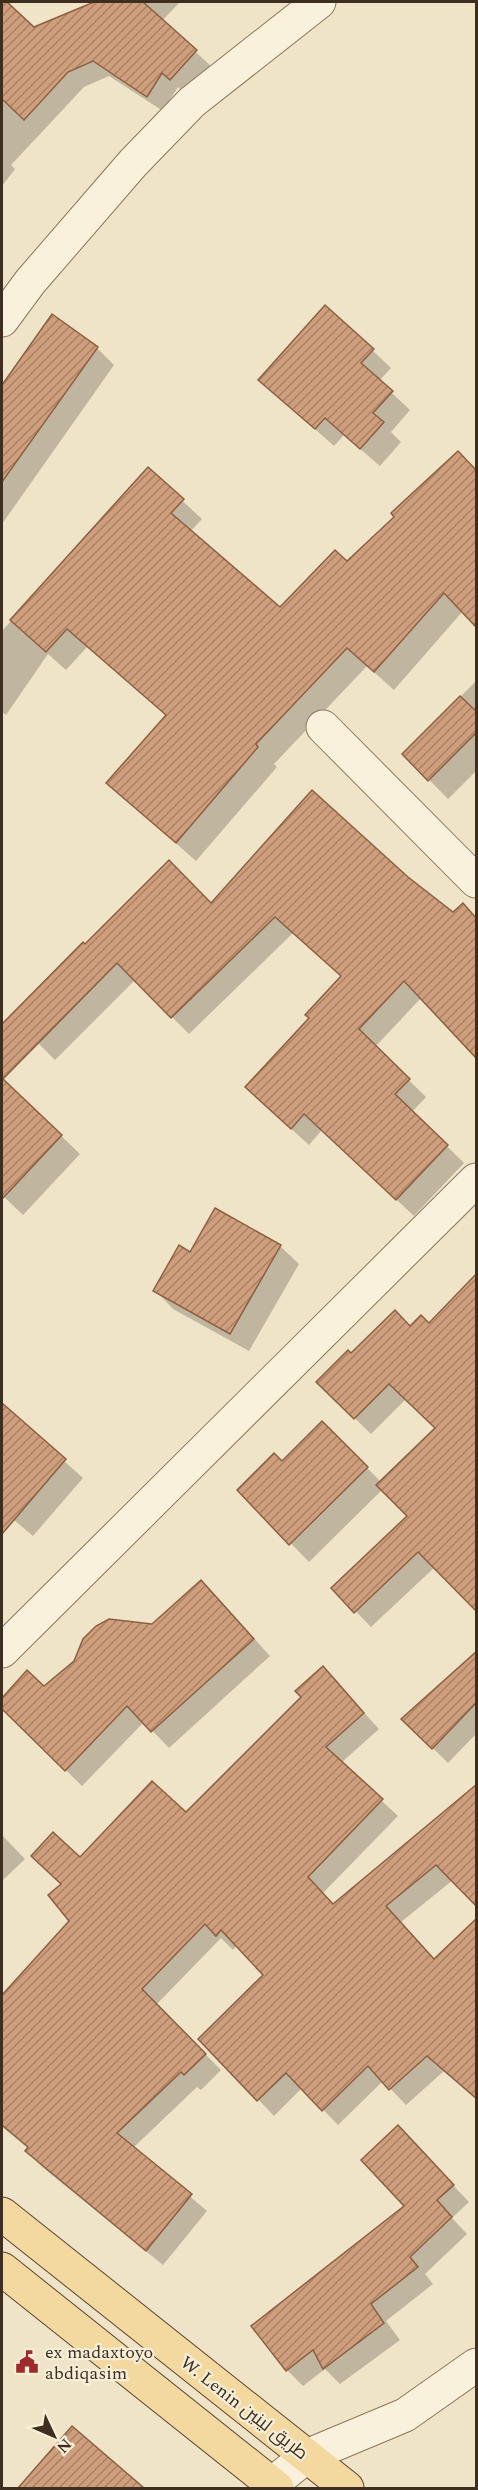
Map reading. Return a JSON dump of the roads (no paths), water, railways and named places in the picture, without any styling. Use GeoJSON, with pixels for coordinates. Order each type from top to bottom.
{"type":"FeatureCollection","features":[{"type":"Feature","properties":{"kind":"main road","name":"W. Lenin طريق لينين"},"geometry":{"type":"LineString","coordinates":[[2,2214],[180,2358],[347,2488]]}},
{"type":"Feature","properties":{"kind":"main road"},"geometry":{"type":"LineString","coordinates":[[2,2269],[272,2487]]}},
{"type":"Feature","properties":{"kind":"street"},"geometry":{"type":"LineString","coordinates":[[2,320],[30,282],[133,163],[192,102],[318,2]]}},
{"type":"Feature","properties":{"kind":"street"},"geometry":{"type":"LineString","coordinates":[[323,727],[477,881]]}},
{"type":"Feature","properties":{"kind":"street"},"geometry":{"type":"LineString","coordinates":[[2,1651],[477,1180]]}},
{"type":"Feature","properties":{"kind":"street"},"geometry":{"type":"LineString","coordinates":[[272,2487],[307,2456],[405,2415],[477,2365]]}},
{"type":"Feature","properties":{"kind":"place","name":"ex madaxtoyo abdiqasim"},"geometry":{"type":"Point","coordinates":[27,2362]}}]}
